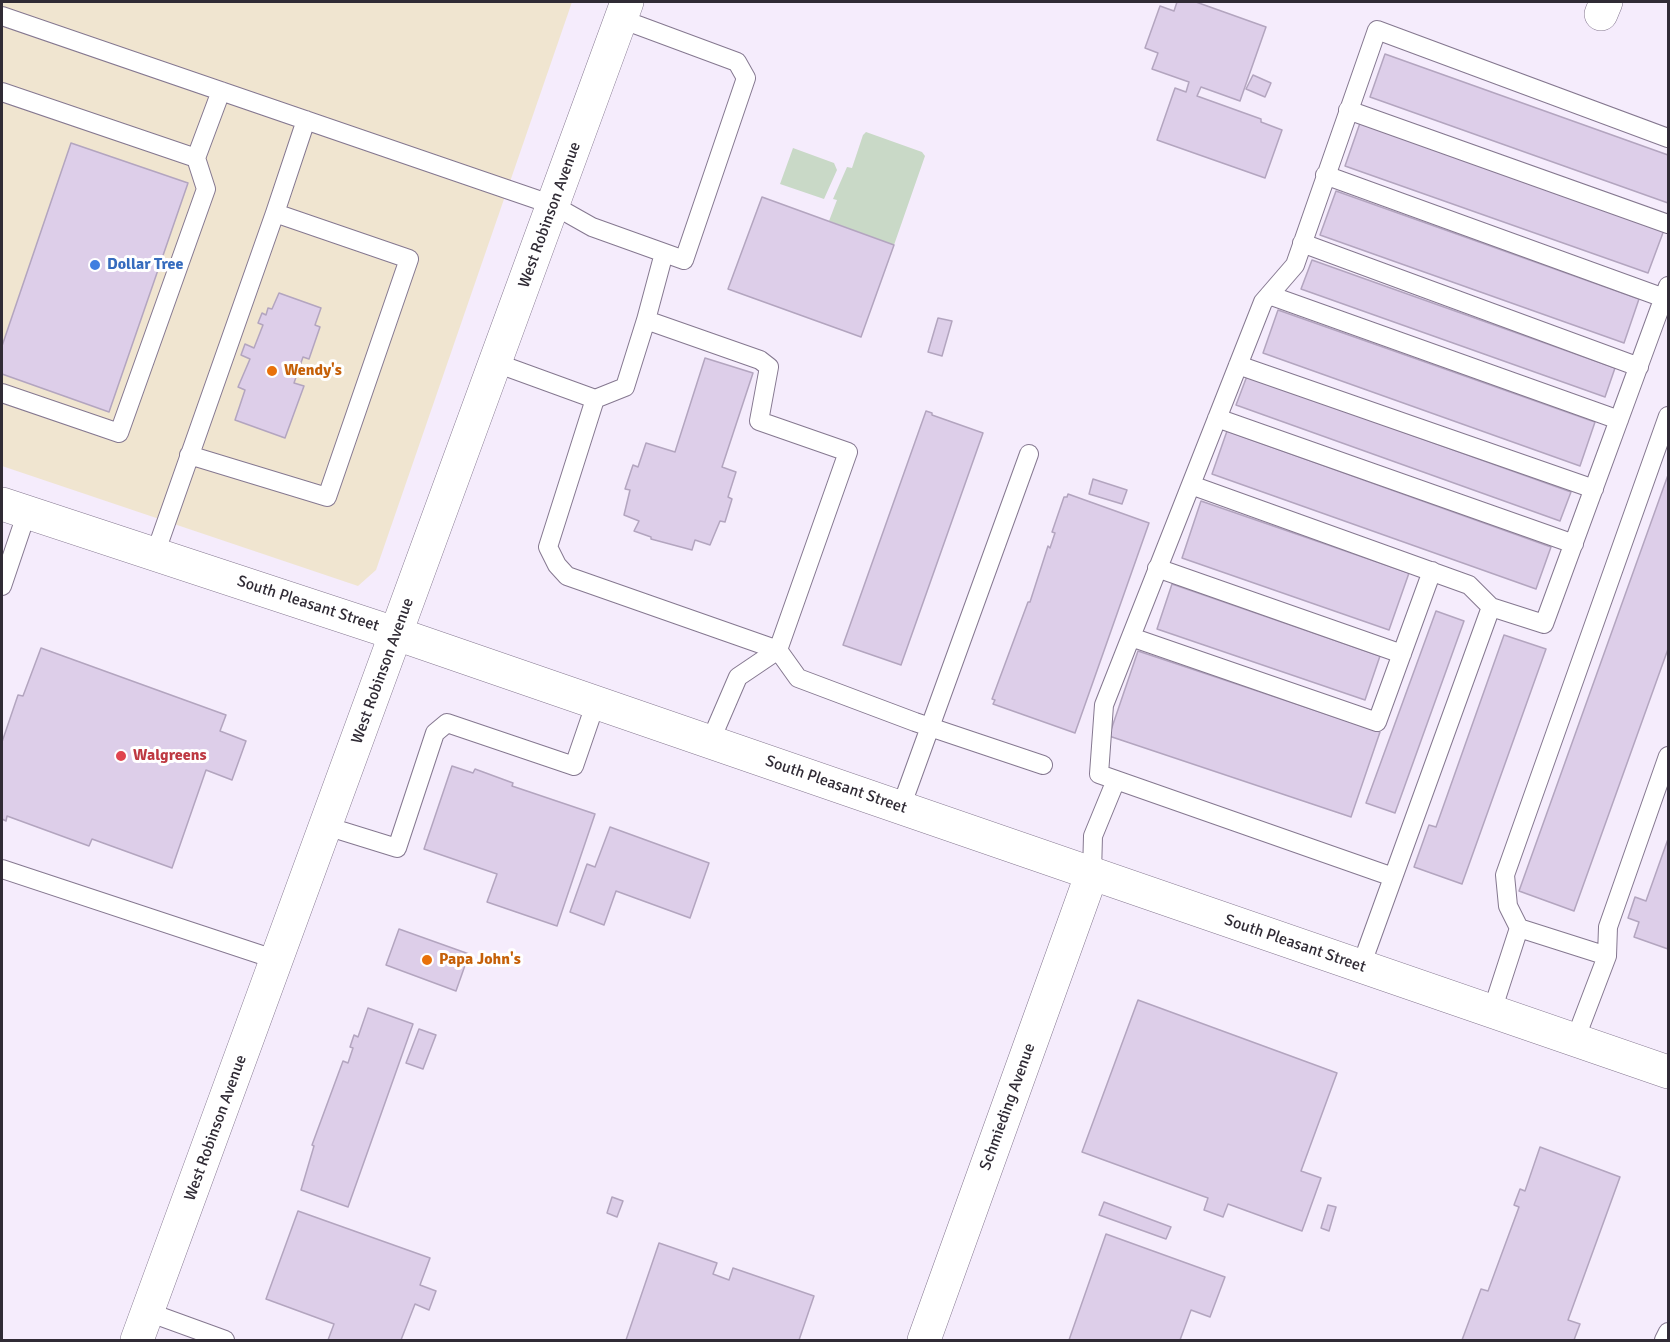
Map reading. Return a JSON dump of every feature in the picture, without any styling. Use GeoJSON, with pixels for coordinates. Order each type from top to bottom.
{"type":"FeatureCollection","features":[{"type":"Feature","properties":{"kind":"street","name":"West Robinson Avenue"},"geometry":{"type":"LineString","coordinates":[[142,1326],[624,10]]}},
{"type":"Feature","properties":{"kind":"street","name":"South Pleasant Street"},"geometry":{"type":"LineString","coordinates":[[14,508],[397,634],[1668,1072]]}},
{"type":"Feature","properties":{"kind":"street","name":"Schmieding Avenue"},"geometry":{"type":"LineString","coordinates":[[924,1341],[1092,873]]}},
{"type":"Feature","properties":{"kind":"lane"},"geometry":{"type":"LineString","coordinates":[[2,16],[553,205],[592,227],[684,260],[746,78],[737,63],[624,10]]}},
{"type":"Feature","properties":{"kind":"lane"},"geometry":{"type":"LineString","coordinates":[[1393,877],[1099,774],[1104,705],[1263,302],[1294,265],[1377,30],[1668,138]]}},
{"type":"Feature","properties":{"kind":"lane"},"geometry":{"type":"LineString","coordinates":[[2,393],[119,433],[207,189],[196,158],[220,91]]}},
{"type":"Feature","properties":{"kind":"lane"},"geometry":{"type":"LineString","coordinates":[[2,92],[196,158]]}},
{"type":"Feature","properties":{"kind":"lane"},"geometry":{"type":"LineString","coordinates":[[1348,110],[1668,224]]}},
{"type":"Feature","properties":{"kind":"lane"},"geometry":{"type":"LineString","coordinates":[[155,554],[306,120]]}},
{"type":"Feature","properties":{"kind":"lane"},"geometry":{"type":"LineString","coordinates":[[1191,485],[1469,585],[1491,607],[1544,624],[1666,292],[1325,175]]}},
{"type":"Feature","properties":{"kind":"lane"},"geometry":{"type":"LineString","coordinates":[[189,455],[327,497],[410,260],[275,213]]}},
{"type":"Feature","properties":{"kind":"lane"},"geometry":{"type":"LineString","coordinates":[[1302,243],[1639,367]]}},
{"type":"Feature","properties":{"kind":"lane"},"geometry":{"type":"LineString","coordinates":[[496,363],[596,399],[625,387],[664,253]]}},
{"type":"Feature","properties":{"kind":"lane"},"geometry":{"type":"LineString","coordinates":[[1269,295],[1619,420]]}},
{"type":"Feature","properties":{"kind":"lane"},"geometry":{"type":"LineString","coordinates":[[646,320],[760,360],[769,367],[759,421],[848,452],[778,650],[738,677],[710,742]]}},
{"type":"Feature","properties":{"kind":"lane"},"geometry":{"type":"LineString","coordinates":[[1238,365],[1594,489]]}},
{"type":"Feature","properties":{"kind":"lane"},"geometry":{"type":"LineString","coordinates":[[596,399],[548,547],[556,566],[567,576],[778,650],[798,678],[1043,765]]}},
{"type":"Feature","properties":{"kind":"lane"},"geometry":{"type":"LineString","coordinates":[[1492,1011],[1519,928],[1508,906],[1505,875],[1668,416]]}},
{"type":"Feature","properties":{"kind":"lane"},"geometry":{"type":"LineString","coordinates":[[1217,418],[1574,544]]}},
{"type":"Feature","properties":{"kind":"lane"},"geometry":{"type":"LineString","coordinates":[[901,807],[1029,453]]}},
{"type":"Feature","properties":{"kind":"lane"},"geometry":{"type":"LineString","coordinates":[[2,586],[14,508]]}},
{"type":"Feature","properties":{"kind":"lane"},"geometry":{"type":"LineString","coordinates":[[1157,568],[1402,654]]}},
{"type":"Feature","properties":{"kind":"lane"},"geometry":{"type":"LineString","coordinates":[[1131,637],[1377,722],[1432,571]]}},
{"type":"Feature","properties":{"kind":"lane"},"geometry":{"type":"LineString","coordinates":[[1361,966],[1491,607]]}},
{"type":"Feature","properties":{"kind":"lane"},"geometry":{"type":"LineString","coordinates":[[326,826],[397,848],[435,733],[447,723],[574,766],[596,702]]}},
{"type":"Feature","properties":{"kind":"lane"},"geometry":{"type":"LineString","coordinates":[[1575,1040],[1607,956],[1608,927],[1668,756]]}},
{"type":"Feature","properties":{"kind":"lane"},"geometry":{"type":"LineString","coordinates":[[1092,873],[1093,836],[1116,780]]}},
{"type":"Feature","properties":{"kind":"lane"},"geometry":{"type":"LineString","coordinates":[[2,869],[277,960]]}},
{"type":"Feature","properties":{"kind":"lane"},"geometry":{"type":"LineString","coordinates":[[1519,928],[1607,956]]}},
{"type":"Feature","properties":{"kind":"lane"},"geometry":{"type":"LineString","coordinates":[[142,1326],[225,1341]]}},
{"type":"Feature","properties":{"kind":"lane"},"geometry":{"type":"LineString","coordinates":[[1664,1341],[1668,1332]]}},
{"type":"Feature","properties":{"kind":"shaded area"},"geometry":{"type":"Polygon","coordinates":[[[2,2],[572,2],[376,570],[358,586],[2,466],[2,2]]]}},
{"type":"Feature","properties":{"kind":"green space"},"geometry":{"type":"Polygon","coordinates":[[[866,132],[922,152],[925,156],[894,245],[829,221],[837,200],[833,199],[847,167],[852,168],[866,132]]]}},
{"type":"Feature","properties":{"kind":"green space"},"geometry":{"type":"Polygon","coordinates":[[[793,148],[834,163],[837,170],[824,199],[780,184],[793,148]]]}},
{"type":"Feature","properties":{"kind":"building"},"geometry":{"type":"Polygon","coordinates":[[[1177,2],[1196,2],[1266,27],[1240,101],[1201,87],[1197,96],[1261,119],[1261,122],[1282,130],[1265,178],[1157,140],[1175,88],[1186,92],[1189,82],[1152,69],[1158,53],[1145,48],[1160,6],[1174,11],[1177,2]]]}},
{"type":"Feature","properties":{"kind":"building"},"geometry":{"type":"Polygon","coordinates":[[[1385,54],[1668,155],[1668,203],[1370,97],[1385,54]]]}},
{"type":"Feature","properties":{"kind":"building"},"geometry":{"type":"Polygon","coordinates":[[[1253,75],[1271,83],[1265,97],[1246,89],[1253,75]]]}},
{"type":"Feature","properties":{"kind":"building"},"geometry":{"type":"Polygon","coordinates":[[[1360,123],[1664,230],[1648,273],[1345,166],[1360,123]]]}},
{"type":"Feature","properties":{"kind":"building","name":"Dollar Tree"},"geometry":{"type":"Polygon","coordinates":[[[71,143],[188,183],[109,412],[2,374],[2,346],[71,143]]]}},
{"type":"Feature","properties":{"kind":"building"},"geometry":{"type":"Polygon","coordinates":[[[1336,191],[1639,299],[1624,343],[1320,235],[1336,191]]]}},
{"type":"Feature","properties":{"kind":"building"},"geometry":{"type":"Polygon","coordinates":[[[762,197],[894,245],[861,337],[728,289],[762,197]]]}},
{"type":"Feature","properties":{"kind":"building"},"geometry":{"type":"Polygon","coordinates":[[[1312,260],[1615,368],[1605,397],[1301,289],[1312,260]]]}},
{"type":"Feature","properties":{"kind":"building","name":"Wendy's"},"geometry":{"type":"Polygon","coordinates":[[[279,293],[321,308],[315,325],[320,327],[309,359],[303,357],[294,383],[304,386],[285,438],[235,420],[245,390],[238,387],[250,359],[241,355],[245,344],[254,348],[263,325],[258,323],[262,313],[266,315],[268,308],[272,309],[279,293]]]}},
{"type":"Feature","properties":{"kind":"building"},"geometry":{"type":"Polygon","coordinates":[[[1278,310],[1595,422],[1580,466],[1263,353],[1278,310]]]}},
{"type":"Feature","properties":{"kind":"building"},"geometry":{"type":"Polygon","coordinates":[[[938,318],[952,321],[942,356],[928,352],[938,318]]]}},
{"type":"Feature","properties":{"kind":"building"},"geometry":{"type":"Polygon","coordinates":[[[705,358],[753,373],[722,467],[736,472],[728,497],[732,499],[725,522],[720,521],[710,545],[695,540],[692,550],[651,539],[651,537],[634,531],[639,521],[624,515],[630,490],[625,489],[633,465],[638,467],[646,443],[675,452],[705,358]]]}},
{"type":"Feature","properties":{"kind":"building"},"geometry":{"type":"Polygon","coordinates":[[[1247,376],[1571,492],[1560,521],[1236,405],[1247,376]]]}},
{"type":"Feature","properties":{"kind":"building"},"geometry":{"type":"Polygon","coordinates":[[[926,411],[983,433],[901,665],[843,645],[926,411]]]}},
{"type":"Feature","properties":{"kind":"building"},"geometry":{"type":"Polygon","coordinates":[[[1227,431],[1551,547],[1536,589],[1212,474],[1227,431]]]}},
{"type":"Feature","properties":{"kind":"building"},"geometry":{"type":"Polygon","coordinates":[[[1668,475],[1668,649],[1574,911],[1519,891],[1668,475]]]}},
{"type":"Feature","properties":{"kind":"building"},"geometry":{"type":"Polygon","coordinates":[[[1093,479],[1127,490],[1122,504],[1089,494],[1093,479]]]}},
{"type":"Feature","properties":{"kind":"building"},"geometry":{"type":"Polygon","coordinates":[[[1068,494],[1149,523],[1075,733],[993,704],[995,700],[992,699],[1028,602],[1030,602],[1048,546],[1050,548],[1055,533],[1052,532],[1064,497],[1068,494]]]}},
{"type":"Feature","properties":{"kind":"building"},"geometry":{"type":"Polygon","coordinates":[[[1201,501],[1409,573],[1389,630],[1182,558],[1201,501]]]}},
{"type":"Feature","properties":{"kind":"building"},"geometry":{"type":"Polygon","coordinates":[[[1172,584],[1380,656],[1365,700],[1157,629],[1172,584]]]}},
{"type":"Feature","properties":{"kind":"building"},"geometry":{"type":"Polygon","coordinates":[[[1436,611],[1464,621],[1395,813],[1366,803],[1436,611]]]}},
{"type":"Feature","properties":{"kind":"building"},"geometry":{"type":"Polygon","coordinates":[[[1504,635],[1546,649],[1462,884],[1414,867],[1429,825],[1436,827],[1504,635]]]}},
{"type":"Feature","properties":{"kind":"building","name":"Walgreens"},"geometry":{"type":"Polygon","coordinates":[[[41,648],[226,715],[220,731],[246,741],[232,780],[206,770],[172,868],[92,839],[89,846],[7,816],[6,821],[2,819],[2,742],[18,695],[23,696],[41,648]]]}},
{"type":"Feature","properties":{"kind":"building"},"geometry":{"type":"Polygon","coordinates":[[[1138,651],[1380,732],[1351,817],[1109,736],[1138,651]]]}},
{"type":"Feature","properties":{"kind":"building"},"geometry":{"type":"Polygon","coordinates":[[[452,766],[473,773],[475,769],[513,783],[512,786],[595,814],[557,926],[487,902],[497,874],[424,849],[452,766]]]}},
{"type":"Feature","properties":{"kind":"building"},"geometry":{"type":"Polygon","coordinates":[[[610,827],[709,863],[690,918],[616,891],[604,925],[570,912],[587,864],[595,867],[610,827]]]}},
{"type":"Feature","properties":{"kind":"building"},"geometry":{"type":"Polygon","coordinates":[[[1668,839],[1668,949],[1634,937],[1639,922],[1628,918],[1635,897],[1646,901],[1668,839]]]}},
{"type":"Feature","properties":{"kind":"building","name":"Papa John's"},"geometry":{"type":"Polygon","coordinates":[[[399,929],[469,954],[456,991],[386,965],[399,929]]]}},
{"type":"Feature","properties":{"kind":"building"},"geometry":{"type":"Polygon","coordinates":[[[1138,1000],[1337,1073],[1301,1171],[1321,1178],[1302,1231],[1228,1204],[1223,1217],[1204,1210],[1208,1198],[1082,1152],[1138,1000]]]}},
{"type":"Feature","properties":{"kind":"building"},"geometry":{"type":"Polygon","coordinates":[[[368,1008],[413,1024],[348,1207],[301,1190],[314,1146],[312,1145],[343,1061],[348,1063],[354,1035],[358,1037],[368,1008]]]}},
{"type":"Feature","properties":{"kind":"building"},"geometry":{"type":"Polygon","coordinates":[[[419,1029],[436,1035],[423,1069],[406,1063],[419,1029]]]}},
{"type":"Feature","properties":{"kind":"building"},"geometry":{"type":"Polygon","coordinates":[[[1540,1147],[1620,1177],[1568,1320],[1580,1324],[1574,1340],[1462,1340],[1481,1289],[1488,1291],[1519,1207],[1514,1205],[1520,1189],[1525,1191],[1540,1147]]]}},
{"type":"Feature","properties":{"kind":"building"},"geometry":{"type":"Polygon","coordinates":[[[612,1197],[623,1201],[617,1217],[607,1213],[612,1197]]]}},
{"type":"Feature","properties":{"kind":"building"},"geometry":{"type":"Polygon","coordinates":[[[1104,1202],[1171,1227],[1166,1239],[1099,1215],[1104,1202]]]}},
{"type":"Feature","properties":{"kind":"building"},"geometry":{"type":"Polygon","coordinates":[[[1328,1205],[1336,1207],[1329,1231],[1321,1228],[1328,1205]]]}},
{"type":"Feature","properties":{"kind":"building"},"geometry":{"type":"Polygon","coordinates":[[[298,1211],[430,1258],[420,1285],[436,1291],[429,1310],[415,1304],[401,1340],[328,1340],[334,1324],[266,1299],[298,1211]]]}},
{"type":"Feature","properties":{"kind":"building"},"geometry":{"type":"Polygon","coordinates":[[[1106,1234],[1225,1277],[1210,1317],[1191,1310],[1180,1340],[1069,1340],[1106,1234]]]}},
{"type":"Feature","properties":{"kind":"building"},"geometry":{"type":"Polygon","coordinates":[[[659,1243],[717,1263],[713,1274],[729,1280],[733,1268],[814,1296],[799,1340],[626,1340],[659,1243]]]}},
{"type":"Feature","properties":{"kind":"place","name":"Dollar Tree"},"geometry":{"type":"Point","coordinates":[95,265]}},
{"type":"Feature","properties":{"kind":"place","name":"Wendy's"},"geometry":{"type":"Point","coordinates":[272,371]}},
{"type":"Feature","properties":{"kind":"place","name":"Walgreens"},"geometry":{"type":"Point","coordinates":[121,756]}},
{"type":"Feature","properties":{"kind":"place","name":"Papa John's"},"geometry":{"type":"Point","coordinates":[427,960]}}]}
